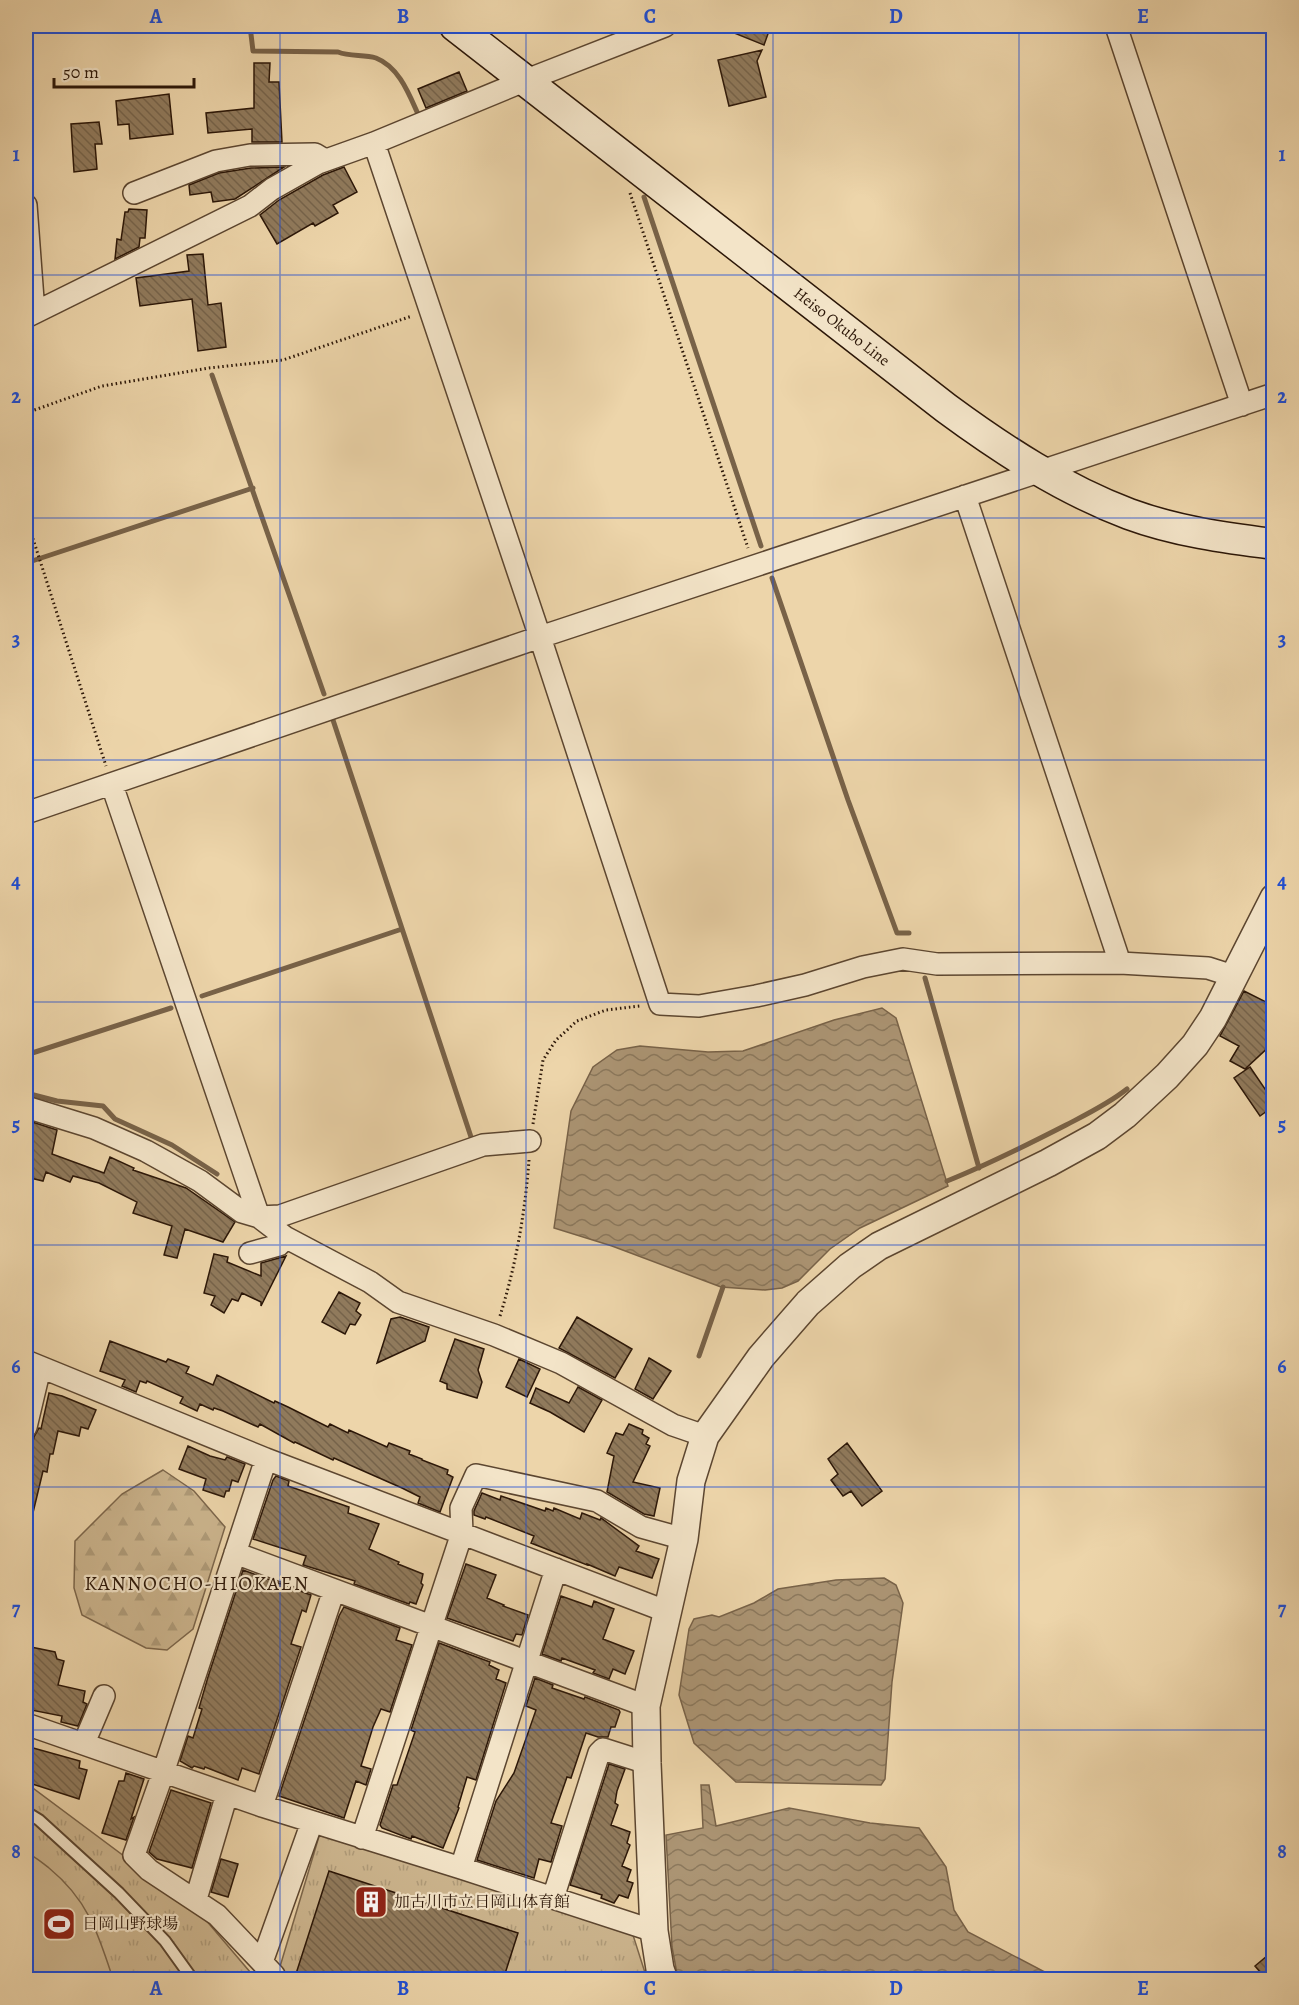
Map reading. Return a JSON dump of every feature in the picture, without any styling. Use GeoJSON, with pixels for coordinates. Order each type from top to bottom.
{"type":"FeatureCollection","features":[{"type":"Feature","properties":{"kind":"main road","name":"Heiso Okubo Line"},"geometry":{"type":"LineString","coordinates":[[455,26],[994,443],[1040,472],[1129,514],[1195,532],[1274,544]]}},
{"type":"Feature","properties":{"kind":"street"},"geometry":{"type":"LineString","coordinates":[[26,205],[30,315],[250,206],[272,189],[325,160],[374,143],[665,26]]}},
{"type":"Feature","properties":{"kind":"street"},"geometry":{"type":"LineString","coordinates":[[1116,26],[1242,405]]}},
{"type":"Feature","properties":{"kind":"street"},"geometry":{"type":"LineString","coordinates":[[374,143],[660,1004],[699,1006],[756,996],[805,985],[863,967],[903,959],[937,964],[1120,963],[1208,968],[1233,976]]}},
{"type":"Feature","properties":{"kind":"street"},"geometry":{"type":"LineString","coordinates":[[134,193],[216,161],[250,155],[315,154],[325,160]]}},
{"type":"Feature","properties":{"kind":"street"},"geometry":{"type":"LineString","coordinates":[[26,813],[754,566],[1274,394]]}},
{"type":"Feature","properties":{"kind":"street"},"geometry":{"type":"LineString","coordinates":[[965,496],[1120,963]]}},
{"type":"Feature","properties":{"kind":"street"},"geometry":{"type":"LineString","coordinates":[[112,785],[260,1217],[285,1238],[370,1282],[398,1302],[494,1335],[551,1359],[674,1425],[705,1436]]}},
{"type":"Feature","properties":{"kind":"street"},"geometry":{"type":"LineString","coordinates":[[664,1980],[654,1931],[646,1706],[684,1539],[691,1481],[705,1436],[761,1357],[807,1304],[850,1266],[879,1246],[1058,1158],[1097,1136],[1125,1115],[1167,1076],[1195,1045],[1213,1018],[1274,898]]}},
{"type":"Feature","properties":{"kind":"street"},"geometry":{"type":"LineString","coordinates":[[26,1107],[94,1128],[146,1151],[200,1181],[242,1212],[260,1217],[280,1216],[483,1145],[530,1141]]}},
{"type":"Feature","properties":{"kind":"street"},"geometry":{"type":"LineString","coordinates":[[250,1253],[279,1245],[285,1238]]}},
{"type":"Feature","properties":{"kind":"street"},"geometry":{"type":"LineString","coordinates":[[26,1427],[33,1364],[266,1459],[668,1612]]}},
{"type":"Feature","properties":{"kind":"street"},"geometry":{"type":"LineString","coordinates":[[266,1459],[134,1856],[149,1870],[217,1915],[268,1969],[312,1822]]}},
{"type":"Feature","properties":{"kind":"street"},"geometry":{"type":"LineString","coordinates":[[362,1838],[462,1533],[461,1508],[476,1475],[597,1501],[641,1527],[684,1539]]}},
{"type":"Feature","properties":{"kind":"street"},"geometry":{"type":"LineString","coordinates":[[235,1553],[646,1706]]}},
{"type":"Feature","properties":{"kind":"street"},"geometry":{"type":"LineString","coordinates":[[461,1868],[556,1569]]}},
{"type":"Feature","properties":{"kind":"street"},"geometry":{"type":"LineString","coordinates":[[262,1806],[334,1590]]}},
{"type":"Feature","properties":{"kind":"street"},"geometry":{"type":"LineString","coordinates":[[84,1743],[104,1696]]}},
{"type":"Feature","properties":{"kind":"street"},"geometry":{"type":"LineString","coordinates":[[26,1724],[262,1806],[654,1931]]}},
{"type":"Feature","properties":{"kind":"street"},"geometry":{"type":"LineString","coordinates":[[553,1898],[599,1753],[603,1749],[647,1763]]}},
{"type":"Feature","properties":{"kind":"street"},"geometry":{"type":"LineString","coordinates":[[196,1899],[227,1794]]}},
{"type":"Feature","properties":{"kind":"lane"},"geometry":{"type":"LineString","coordinates":[[26,1812],[39,1820],[119,1893],[165,1941],[194,1980]]}},
{"type":"Feature","properties":{"kind":"path"},"geometry":{"type":"LineString","coordinates":[[639,170],[629,191],[754,566]]}},
{"type":"Feature","properties":{"kind":"path"},"geometry":{"type":"LineString","coordinates":[[26,413],[102,386],[209,368],[283,360],[430,310]]}},
{"type":"Feature","properties":{"kind":"path"},"geometry":{"type":"LineString","coordinates":[[26,517],[112,785]]}},
{"type":"Feature","properties":{"kind":"green space"},"geometry":{"type":"Polygon","coordinates":[[[163,1470],[194,1491],[225,1527],[193,1629],[167,1650],[146,1648],[82,1615],[74,1588],[75,1541],[122,1494],[163,1470]]]}},
{"type":"Feature","properties":{"kind":"green space"},"geometry":{"type":"Polygon","coordinates":[[[26,1785],[199,1912],[256,1979],[26,1979],[26,1785]]]}},
{"type":"Feature","properties":{"kind":"green space"},"geometry":{"type":"Polygon","coordinates":[[[320,1833],[633,1935],[647,1979],[276,1980],[320,1833]]]}},
{"type":"Feature","properties":{"kind":"green space","name":"日岡山野球場"},"geometry":{"type":"Polygon","coordinates":[[[26,1853],[38,1859],[62,1880],[82,1905],[96,1932],[113,1979],[26,1979],[26,1853]]]}},
{"type":"Feature","properties":{"kind":"water"},"geometry":{"type":"Polygon","coordinates":[[[882,1008],[896,1018],[948,1186],[860,1228],[830,1249],[798,1281],[782,1288],[765,1290],[721,1287],[612,1246],[554,1228],[571,1111],[593,1067],[617,1050],[640,1046],[708,1052],[743,1051],[834,1020],[882,1008]]]}},
{"type":"Feature","properties":{"kind":"water"},"geometry":{"type":"Polygon","coordinates":[[[884,1578],[896,1585],[903,1603],[892,1682],[885,1779],[881,1785],[736,1782],[694,1743],[679,1695],[689,1629],[694,1619],[712,1615],[719,1617],[754,1603],[778,1589],[836,1580],[884,1578]]]}},
{"type":"Feature","properties":{"kind":"water"},"geometry":{"type":"Polygon","coordinates":[[[701,1785],[709,1785],[716,1826],[789,1808],[870,1823],[919,1828],[946,1867],[954,1910],[968,1932],[1045,1972],[1051,1979],[678,1979],[672,1947],[666,1835],[703,1828],[701,1785]]]}},
{"type":"Feature","properties":{"kind":"building"},"geometry":{"type":"Polygon","coordinates":[[[717,26],[756,26],[769,31],[764,45],[717,26]]]}},
{"type":"Feature","properties":{"kind":"building"},"geometry":{"type":"Polygon","coordinates":[[[762,50],[757,61],[766,97],[729,106],[718,60],[762,50]]]}},
{"type":"Feature","properties":{"kind":"building"},"geometry":{"type":"Polygon","coordinates":[[[254,63],[270,63],[269,82],[279,82],[282,142],[252,142],[252,129],[208,133],[206,113],[254,108],[254,63]]]}},
{"type":"Feature","properties":{"kind":"building"},"geometry":{"type":"Polygon","coordinates":[[[459,72],[467,91],[426,108],[418,89],[459,72]]]}},
{"type":"Feature","properties":{"kind":"building"},"geometry":{"type":"Polygon","coordinates":[[[169,94],[173,134],[130,139],[129,124],[118,125],[116,101],[169,94]]]}},
{"type":"Feature","properties":{"kind":"building"},"geometry":{"type":"Polygon","coordinates":[[[99,122],[102,144],[95,144],[97,169],[74,172],[71,124],[99,122]]]}},
{"type":"Feature","properties":{"kind":"building"},"geometry":{"type":"Polygon","coordinates":[[[284,167],[235,199],[213,202],[211,192],[190,195],[189,185],[219,173],[251,168],[284,167]]]}},
{"type":"Feature","properties":{"kind":"building"},"geometry":{"type":"Polygon","coordinates":[[[344,167],[357,192],[333,205],[338,213],[315,226],[313,223],[277,244],[260,215],[279,200],[323,175],[344,167]]]}},
{"type":"Feature","properties":{"kind":"building"},"geometry":{"type":"Polygon","coordinates":[[[129,209],[147,210],[145,238],[140,238],[139,247],[115,259],[117,239],[121,240],[125,212],[129,209]]]}},
{"type":"Feature","properties":{"kind":"building"},"geometry":{"type":"Polygon","coordinates":[[[203,254],[208,305],[221,303],[226,347],[198,351],[192,299],[140,306],[136,278],[189,271],[187,255],[203,254]]]}},
{"type":"Feature","properties":{"kind":"building"},"geometry":{"type":"Polygon","coordinates":[[[1244,991],[1274,1006],[1274,1042],[1245,1069],[1230,1061],[1239,1046],[1220,1036],[1244,991]]]}},
{"type":"Feature","properties":{"kind":"building"},"geometry":{"type":"Polygon","coordinates":[[[1250,1067],[1267,1092],[1274,1087],[1274,1106],[1260,1116],[1234,1078],[1250,1067]]]}},
{"type":"Feature","properties":{"kind":"building"},"geometry":{"type":"Polygon","coordinates":[[[26,1120],[57,1130],[52,1154],[104,1173],[110,1157],[134,1168],[133,1170],[186,1188],[235,1222],[223,1242],[185,1229],[177,1258],[164,1255],[172,1226],[133,1213],[137,1202],[99,1183],[73,1176],[70,1182],[46,1172],[43,1181],[26,1177],[26,1120]]]}},
{"type":"Feature","properties":{"kind":"building"},"geometry":{"type":"Polygon","coordinates":[[[214,1254],[228,1257],[227,1262],[261,1276],[261,1263],[286,1256],[261,1306],[261,1302],[242,1293],[238,1301],[232,1299],[224,1313],[211,1305],[215,1296],[204,1293],[214,1254]]]}},
{"type":"Feature","properties":{"kind":"building"},"geometry":{"type":"Polygon","coordinates":[[[339,1292],[360,1303],[356,1311],[361,1315],[355,1325],[350,1324],[345,1334],[322,1322],[339,1292]]]}},
{"type":"Feature","properties":{"kind":"building"},"geometry":{"type":"Polygon","coordinates":[[[400,1317],[429,1327],[425,1341],[377,1363],[391,1319],[400,1317]]]}},
{"type":"Feature","properties":{"kind":"building"},"geometry":{"type":"Polygon","coordinates":[[[577,1317],[632,1349],[615,1378],[559,1348],[577,1317]]]}},
{"type":"Feature","properties":{"kind":"building"},"geometry":{"type":"Polygon","coordinates":[[[455,1339],[484,1349],[478,1370],[482,1382],[477,1398],[447,1389],[447,1384],[440,1381],[455,1339]]]}},
{"type":"Feature","properties":{"kind":"building"},"geometry":{"type":"Polygon","coordinates":[[[110,1341],[166,1362],[168,1359],[189,1367],[186,1373],[213,1385],[217,1375],[328,1427],[330,1424],[348,1433],[349,1430],[387,1447],[389,1443],[448,1470],[447,1474],[453,1477],[440,1512],[418,1503],[420,1497],[402,1488],[294,1443],[260,1424],[258,1427],[223,1411],[214,1408],[213,1410],[200,1404],[197,1411],[180,1403],[183,1397],[147,1381],[146,1383],[140,1381],[136,1392],[122,1386],[125,1380],[100,1371],[110,1341]]]}},
{"type":"Feature","properties":{"kind":"building"},"geometry":{"type":"Polygon","coordinates":[[[649,1358],[671,1371],[653,1399],[635,1389],[649,1358]]]}},
{"type":"Feature","properties":{"kind":"building"},"geometry":{"type":"Polygon","coordinates":[[[519,1359],[540,1369],[527,1397],[506,1387],[519,1359]]]}},
{"type":"Feature","properties":{"kind":"building"},"geometry":{"type":"Polygon","coordinates":[[[578,1387],[602,1400],[584,1432],[530,1403],[536,1388],[569,1403],[578,1387]]]}},
{"type":"Feature","properties":{"kind":"building"},"geometry":{"type":"Polygon","coordinates":[[[49,1393],[96,1410],[88,1429],[81,1427],[79,1436],[58,1431],[47,1472],[43,1471],[31,1521],[26,1520],[26,1471],[34,1437],[39,1428],[41,1429],[49,1393]]]}},
{"type":"Feature","properties":{"kind":"building"},"geometry":{"type":"Polygon","coordinates":[[[629,1424],[643,1430],[642,1434],[649,1438],[646,1444],[650,1446],[633,1482],[660,1488],[654,1516],[644,1514],[607,1492],[614,1456],[607,1453],[616,1433],[623,1435],[629,1424]]]}},
{"type":"Feature","properties":{"kind":"building"},"geometry":{"type":"Polygon","coordinates":[[[847,1443],[882,1491],[862,1506],[851,1491],[843,1496],[831,1480],[838,1474],[828,1459],[847,1443]]]}},
{"type":"Feature","properties":{"kind":"building"},"geometry":{"type":"Polygon","coordinates":[[[188,1446],[210,1456],[225,1460],[227,1457],[245,1464],[238,1482],[232,1480],[229,1491],[226,1491],[224,1497],[203,1490],[206,1479],[179,1469],[188,1446]]]}},
{"type":"Feature","properties":{"kind":"building"},"geometry":{"type":"Polygon","coordinates":[[[276,1476],[289,1481],[288,1486],[349,1507],[348,1513],[379,1524],[369,1549],[423,1574],[421,1583],[423,1585],[416,1604],[410,1602],[409,1604],[354,1584],[355,1581],[303,1565],[306,1556],[253,1539],[276,1476]]]}},
{"type":"Feature","properties":{"kind":"building"},"geometry":{"type":"Polygon","coordinates":[[[482,1493],[500,1500],[501,1496],[545,1511],[546,1508],[553,1511],[554,1508],[580,1519],[582,1513],[600,1520],[601,1518],[639,1546],[636,1551],[659,1559],[652,1578],[619,1567],[615,1576],[531,1543],[534,1536],[486,1517],[485,1519],[474,1515],[482,1493]]]}},
{"type":"Feature","properties":{"kind":"building"},"geometry":{"type":"Polygon","coordinates":[[[466,1564],[496,1575],[487,1598],[528,1615],[522,1635],[516,1634],[513,1641],[447,1618],[466,1564]]]}},
{"type":"Feature","properties":{"kind":"building"},"geometry":{"type":"Polygon","coordinates":[[[243,1570],[311,1595],[306,1612],[302,1610],[291,1644],[301,1647],[259,1774],[242,1768],[238,1780],[205,1767],[204,1769],[194,1766],[192,1768],[180,1761],[188,1736],[193,1738],[202,1709],[199,1708],[208,1677],[243,1570]]]}},
{"type":"Feature","properties":{"kind":"building"},"geometry":{"type":"Polygon","coordinates":[[[561,1596],[592,1607],[594,1601],[614,1609],[603,1639],[634,1651],[625,1674],[613,1669],[609,1679],[593,1673],[595,1670],[562,1658],[561,1661],[542,1654],[561,1596]]]}},
{"type":"Feature","properties":{"kind":"building"},"geometry":{"type":"Polygon","coordinates":[[[344,1607],[400,1628],[396,1640],[412,1645],[390,1712],[381,1709],[373,1727],[361,1766],[371,1769],[366,1785],[356,1781],[344,1818],[279,1796],[339,1616],[344,1607]]]}},
{"type":"Feature","properties":{"kind":"building"},"geometry":{"type":"Polygon","coordinates":[[[439,1643],[490,1662],[489,1665],[499,1670],[496,1679],[506,1683],[476,1780],[467,1777],[459,1808],[443,1848],[412,1836],[411,1839],[382,1828],[380,1825],[393,1785],[397,1785],[415,1732],[411,1730],[439,1643]]]}},
{"type":"Feature","properties":{"kind":"building"},"geometry":{"type":"Polygon","coordinates":[[[26,1646],[55,1652],[57,1659],[64,1661],[58,1685],[85,1691],[83,1702],[87,1704],[78,1726],[61,1722],[62,1716],[31,1710],[33,1702],[26,1701],[26,1646]]]}},
{"type":"Feature","properties":{"kind":"building"},"geometry":{"type":"Polygon","coordinates":[[[535,1678],[553,1685],[552,1688],[584,1699],[585,1697],[620,1712],[615,1727],[611,1727],[608,1737],[586,1733],[571,1778],[567,1777],[551,1823],[562,1826],[551,1862],[539,1859],[534,1878],[477,1860],[496,1801],[514,1773],[536,1710],[526,1706],[535,1678]]]}},
{"type":"Feature","properties":{"kind":"building"},"geometry":{"type":"Polygon","coordinates":[[[26,1746],[80,1761],[79,1768],[87,1770],[79,1799],[26,1782],[26,1746]]]}},
{"type":"Feature","properties":{"kind":"building"},"geometry":{"type":"Polygon","coordinates":[[[609,1764],[625,1769],[617,1791],[615,1803],[618,1805],[611,1825],[630,1832],[627,1843],[630,1845],[622,1866],[631,1870],[627,1881],[633,1883],[628,1898],[619,1895],[614,1903],[601,1898],[602,1895],[570,1885],[609,1764]]]}},
{"type":"Feature","properties":{"kind":"building"},"geometry":{"type":"Polygon","coordinates":[[[126,1773],[144,1779],[126,1840],[102,1833],[119,1781],[124,1781],[126,1773]]]}},
{"type":"Feature","properties":{"kind":"building"},"geometry":{"type":"Polygon","coordinates":[[[171,1790],[211,1803],[192,1868],[157,1859],[149,1852],[171,1790]]]}},
{"type":"Feature","properties":{"kind":"building"},"geometry":{"type":"Polygon","coordinates":[[[221,1859],[238,1864],[228,1897],[211,1892],[221,1859]]]}},
{"type":"Feature","properties":{"kind":"building","name":"加古川市立日岡山体育館"},"geometry":{"type":"Polygon","coordinates":[[[329,1871],[518,1933],[503,1980],[294,1980],[329,1871]]]}},
{"type":"Feature","properties":{"kind":"building"},"geometry":{"type":"Polygon","coordinates":[[[1274,1950],[1274,1980],[1267,1980],[1255,1966],[1274,1950]]]}},
{"type":"Feature","properties":{"kind":"waterway"},"geometry":{"type":"LineString","coordinates":[[250,26],[253,51],[338,52],[376,58],[384,62],[397,74],[418,114]]}},
{"type":"Feature","properties":{"kind":"waterway"},"geometry":{"type":"LineString","coordinates":[[644,197],[761,546]]}},
{"type":"Feature","properties":{"kind":"waterway"},"geometry":{"type":"LineString","coordinates":[[212,375],[324,694]]}},
{"type":"Feature","properties":{"kind":"waterway"},"geometry":{"type":"LineString","coordinates":[[26,563],[253,488]]}},
{"type":"Feature","properties":{"kind":"waterway"},"geometry":{"type":"LineString","coordinates":[[772,578],[848,800],[897,933],[909,933]]}},
{"type":"Feature","properties":{"kind":"waterway"},"geometry":{"type":"LineString","coordinates":[[332,717],[472,1140]]}},
{"type":"Feature","properties":{"kind":"waterway"},"geometry":{"type":"LineString","coordinates":[[202,996],[402,929]]}},
{"type":"Feature","properties":{"kind":"waterway"},"geometry":{"type":"LineString","coordinates":[[925,978],[979,1168]]}},
{"type":"Feature","properties":{"kind":"waterway"},"geometry":{"type":"LineString","coordinates":[[26,1055],[171,1008]]}},
{"type":"Feature","properties":{"kind":"waterway"},"geometry":{"type":"LineString","coordinates":[[947,1181],[1066,1125],[1127,1089]]}},
{"type":"Feature","properties":{"kind":"waterway"},"geometry":{"type":"LineString","coordinates":[[26,1093],[57,1101],[103,1106],[115,1119],[172,1145],[217,1174]]}},
{"type":"Feature","properties":{"kind":"waterway"},"geometry":{"type":"LineString","coordinates":[[699,1356],[723,1287]]}},
{"type":"Feature","properties":{"kind":"place","name":"加古川市立日岡山体育館"},"geometry":{"type":"Point","coordinates":[371,1902]}},
{"type":"Feature","properties":{"kind":"place","name":"日岡山野球場"},"geometry":{"type":"Point","coordinates":[59,1924]}},
{"type":"Feature","properties":{"kind":"district","name":"KANNOCHO-HIOKAEN"},"geometry":{"type":"Point","coordinates":[197,1583]}}]}
